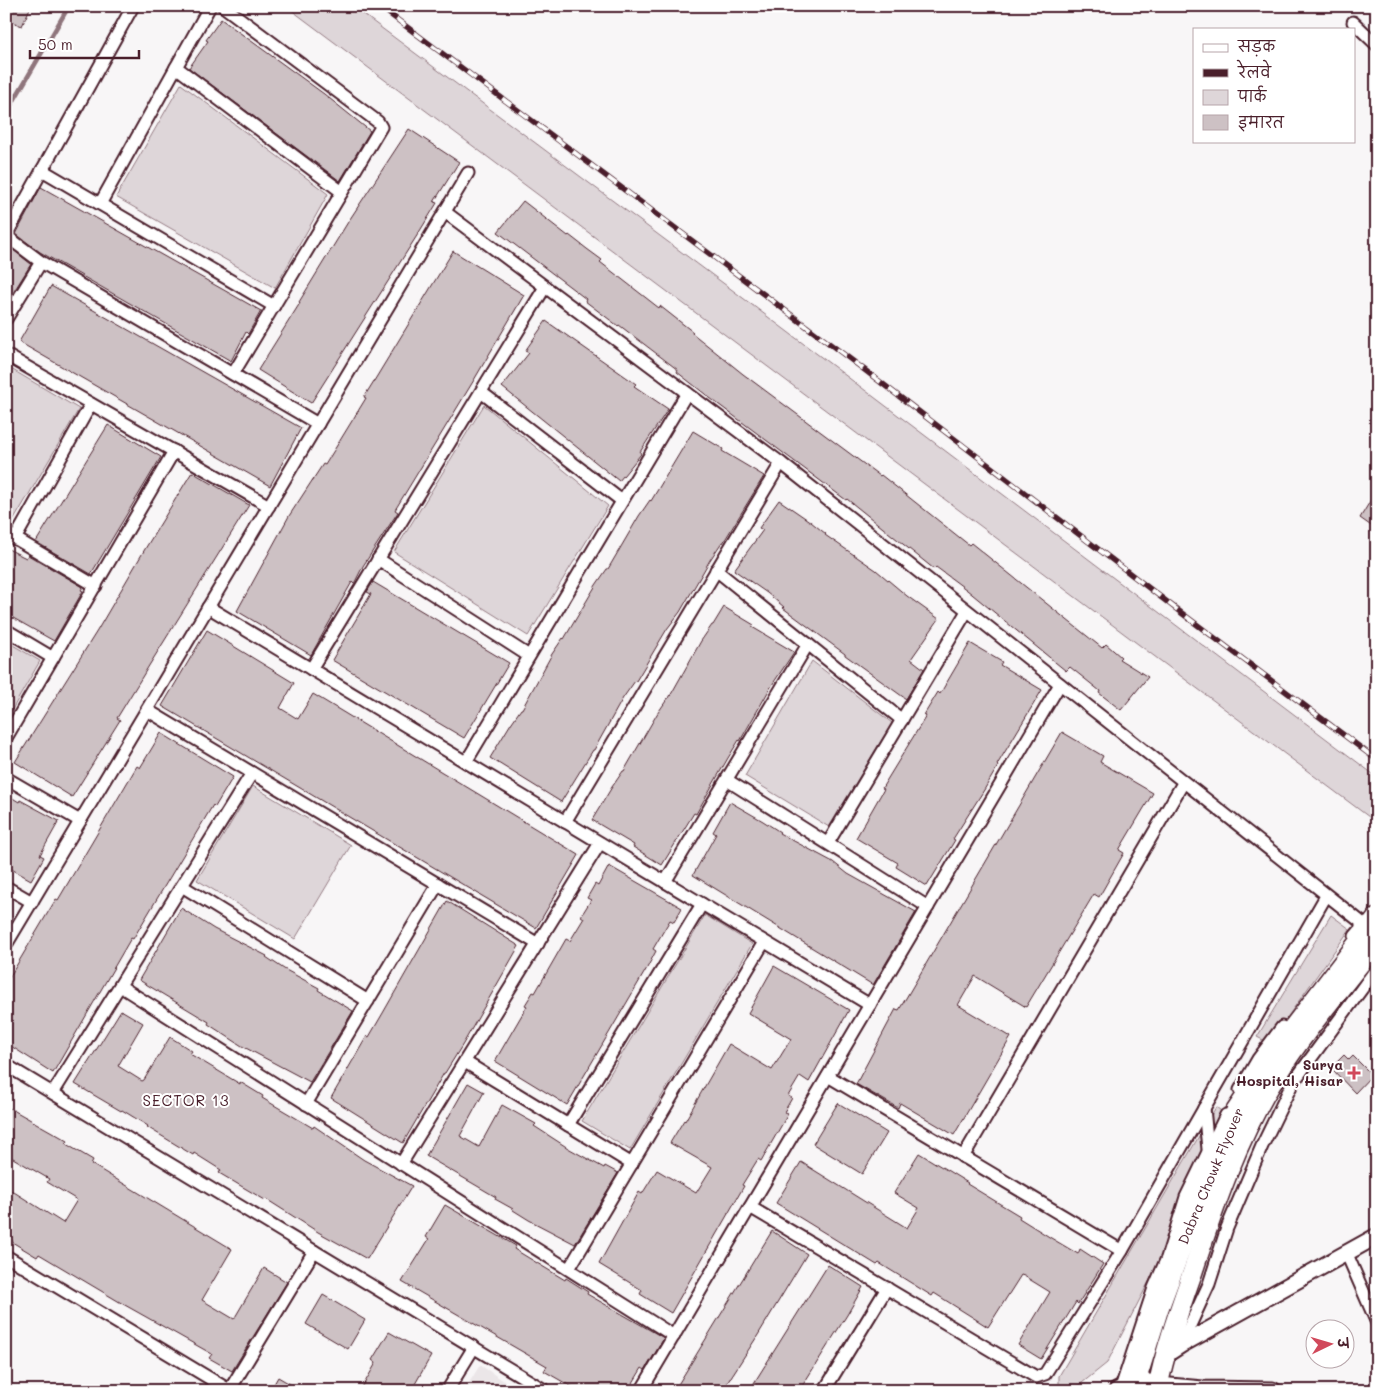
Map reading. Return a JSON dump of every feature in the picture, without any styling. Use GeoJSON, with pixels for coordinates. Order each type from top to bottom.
{"type":"FeatureCollection","features":[{"type":"Feature","properties":{"kind":"main road","name":"Dabra Chowk Flyover"},"geometry":{"type":"LineString","coordinates":[[1127,1388],[1199,1200],[1236,1111],[1285,1038],[1377,918]]}},
{"type":"Feature","properties":{"kind":"main road","name":"Dabra Chowk Flyover"},"geometry":{"type":"LineString","coordinates":[[1158,1387],[1164,1356],[1214,1208],[1238,1145],[1260,1102],[1297,1045],[1377,942]]}},
{"type":"Feature","properties":{"kind":"main road"},"geometry":{"type":"LineString","coordinates":[[1127,1388],[1158,1387]]}},
{"type":"Feature","properties":{"kind":"street"},"geometry":{"type":"LineString","coordinates":[[133,6],[9,230],[9,238],[41,262],[318,424]]}},
{"type":"Feature","properties":{"kind":"street"},"geometry":{"type":"LineString","coordinates":[[100,204],[210,6]]}},
{"type":"Feature","properties":{"kind":"street"},"geometry":{"type":"LineString","coordinates":[[223,6],[378,122],[381,127],[380,132],[233,374]]}},
{"type":"Feature","properties":{"kind":"street"},"geometry":{"type":"LineString","coordinates":[[1353,22],[1377,45]]}},
{"type":"Feature","properties":{"kind":"street"},"geometry":{"type":"LineString","coordinates":[[176,67],[342,192]]}},
{"type":"Feature","properties":{"kind":"street"},"geometry":{"type":"LineString","coordinates":[[42,170],[274,306]]}},
{"type":"Feature","properties":{"kind":"street"},"geometry":{"type":"LineString","coordinates":[[6,945],[468,173]]}},
{"type":"Feature","properties":{"kind":"street"},"geometry":{"type":"LineString","coordinates":[[444,212],[780,463],[1360,922],[1361,928],[1258,1059],[1223,1118],[1186,1197],[1167,1258],[1154,1288],[1127,1388]]}},
{"type":"Feature","properties":{"kind":"street"},"geometry":{"type":"LineString","coordinates":[[6,319],[41,262]]}},
{"type":"Feature","properties":{"kind":"street"},"geometry":{"type":"LineString","coordinates":[[311,668],[545,287]]}},
{"type":"Feature","properties":{"kind":"street"},"geometry":{"type":"LineString","coordinates":[[6,355],[269,506]]}},
{"type":"Feature","properties":{"kind":"street"},"geometry":{"type":"LineString","coordinates":[[481,392],[622,501]]}},
{"type":"Feature","properties":{"kind":"street"},"geometry":{"type":"LineString","coordinates":[[466,762],[687,393]]}},
{"type":"Feature","properties":{"kind":"street"},"geometry":{"type":"LineString","coordinates":[[92,404],[11,536],[96,586]]}},
{"type":"Feature","properties":{"kind":"street"},"geometry":{"type":"LineString","coordinates":[[6,738],[174,451]]}},
{"type":"Feature","properties":{"kind":"street"},"geometry":{"type":"LineString","coordinates":[[565,822],[780,463]]}},
{"type":"Feature","properties":{"kind":"street"},"geometry":{"type":"LineString","coordinates":[[378,559],[529,656]]}},
{"type":"Feature","properties":{"kind":"street"},"geometry":{"type":"LineString","coordinates":[[716,570],[902,720]]}},
{"type":"Feature","properties":{"kind":"street"},"geometry":{"type":"LineString","coordinates":[[208,607],[870,1005]]}},
{"type":"Feature","properties":{"kind":"street"},"geometry":{"type":"LineString","coordinates":[[828,843],[967,611]]}},
{"type":"Feature","properties":{"kind":"street"},"geometry":{"type":"LineString","coordinates":[[6,630],[53,658]]}},
{"type":"Feature","properties":{"kind":"street"},"geometry":{"type":"LineString","coordinates":[[665,882],[808,644]]}},
{"type":"Feature","properties":{"kind":"street"},"geometry":{"type":"LineString","coordinates":[[641,1391],[1060,684]]}},
{"type":"Feature","properties":{"kind":"street"},"geometry":{"type":"LineString","coordinates":[[147,710],[538,944]]}},
{"type":"Feature","properties":{"kind":"street"},"geometry":{"type":"LineString","coordinates":[[53,1093],[252,773]]}},
{"type":"Feature","properties":{"kind":"street"},"geometry":{"type":"LineString","coordinates":[[6,778],[80,821]]}},
{"type":"Feature","properties":{"kind":"street"},"geometry":{"type":"LineString","coordinates":[[727,780],[928,906]]}},
{"type":"Feature","properties":{"kind":"street"},"geometry":{"type":"LineString","coordinates":[[963,1157],[1184,783]]}},
{"type":"Feature","properties":{"kind":"street"},"geometry":{"type":"LineString","coordinates":[[401,1164],[600,843]]}},
{"type":"Feature","properties":{"kind":"street"},"geometry":{"type":"LineString","coordinates":[[306,1104],[438,884]]}},
{"type":"Feature","properties":{"kind":"street"},"geometry":{"type":"LineString","coordinates":[[182,886],[368,1002]]}},
{"type":"Feature","properties":{"kind":"street"},"geometry":{"type":"LineString","coordinates":[[6,888],[32,902]]}},
{"type":"Feature","properties":{"kind":"street"},"geometry":{"type":"LineString","coordinates":[[750,1207],[1036,1377],[1040,1377],[1045,1374],[1122,1251],[1326,896]]}},
{"type":"Feature","properties":{"kind":"street"},"geometry":{"type":"LineString","coordinates":[[568,1125],[702,904]]}},
{"type":"Feature","properties":{"kind":"street"},"geometry":{"type":"LineString","coordinates":[[569,1270],[764,942]]}},
{"type":"Feature","properties":{"kind":"street"},"geometry":{"type":"LineString","coordinates":[[1181,1344],[1208,1284],[1228,1228],[1262,1146],[1292,1084],[1377,968]]}},
{"type":"Feature","properties":{"kind":"street"},"geometry":{"type":"LineString","coordinates":[[120,986],[674,1336]]}},
{"type":"Feature","properties":{"kind":"street"},"geometry":{"type":"LineString","coordinates":[[465,1062],[632,1164]]}},
{"type":"Feature","properties":{"kind":"street"},"geometry":{"type":"LineString","coordinates":[[6,1065],[546,1391]]}},
{"type":"Feature","properties":{"kind":"street"},"geometry":{"type":"LineString","coordinates":[[828,1076],[1122,1251]]}},
{"type":"Feature","properties":{"kind":"street"},"geometry":{"type":"LineString","coordinates":[[1204,1108],[1208,1151]]}},
{"type":"Feature","properties":{"kind":"street"},"geometry":{"type":"LineString","coordinates":[[1164,1356],[1181,1344],[1377,1236]]}},
{"type":"Feature","properties":{"kind":"street"},"geometry":{"type":"LineString","coordinates":[[6,1256],[229,1391],[314,1250]]}},
{"type":"Feature","properties":{"kind":"street"},"geometry":{"type":"LineString","coordinates":[[1346,1252],[1377,1323]]}},
{"type":"Feature","properties":{"kind":"street"},"geometry":{"type":"LineString","coordinates":[[824,1391],[887,1288]]}},
{"type":"Feature","properties":{"kind":"street"},"geometry":{"type":"LineString","coordinates":[[447,1391],[474,1347]]}},
{"type":"Feature","properties":{"kind":"street"},"geometry":{"type":"LineString","coordinates":[[1158,1387],[1273,1388],[1277,1391]]}},
{"type":"Feature","properties":{"kind":"shaded area"},"geometry":{"type":"Polygon","coordinates":[[[480,1365],[519,1391],[464,1391],[480,1365]]]}},
{"type":"Feature","properties":{"kind":"green space"},"geometry":{"type":"Polygon","coordinates":[[[286,6],[352,6],[735,292],[1377,777],[1377,823],[286,6]]]}},
{"type":"Feature","properties":{"kind":"green space"},"geometry":{"type":"Polygon","coordinates":[[[181,84],[328,194],[275,288],[116,197],[181,84]]]}},
{"type":"Feature","properties":{"kind":"green space"},"geometry":{"type":"Polygon","coordinates":[[[6,366],[79,409],[12,523],[6,520],[6,366]]]}},
{"type":"Feature","properties":{"kind":"green space"},"geometry":{"type":"Polygon","coordinates":[[[484,405],[608,506],[528,636],[394,552],[484,405]]]}},
{"type":"Feature","properties":{"kind":"green space"},"geometry":{"type":"Polygon","coordinates":[[[6,641],[40,661],[6,720],[6,641]]]}},
{"type":"Feature","properties":{"kind":"green space"},"geometry":{"type":"Polygon","coordinates":[[[812,661],[892,723],[829,827],[745,776],[812,661]]]}},
{"type":"Feature","properties":{"kind":"green space"},"geometry":{"type":"Polygon","coordinates":[[[253,786],[351,845],[295,939],[197,880],[253,786]]]}},
{"type":"Feature","properties":{"kind":"green space"},"geometry":{"type":"Polygon","coordinates":[[[705,915],[752,944],[630,1150],[582,1121],[705,915]]]}},
{"type":"Feature","properties":{"kind":"green space"},"geometry":{"type":"Polygon","coordinates":[[[1331,915],[1350,929],[1269,1043],[1257,1037],[1331,915]]]}},
{"type":"Feature","properties":{"kind":"green space"},"geometry":{"type":"Polygon","coordinates":[[[1216,1107],[1221,1111],[1158,1264],[1107,1363],[1072,1391],[1059,1391],[1059,1376],[1216,1107]]]}},
{"type":"Feature","properties":{"kind":"building"},"geometry":{"type":"Polygon","coordinates":[[[6,6],[31,6],[22,26],[6,19],[6,6]]]}},
{"type":"Feature","properties":{"kind":"building"},"geometry":{"type":"Polygon","coordinates":[[[221,19],[324,94],[370,131],[340,181],[189,68],[221,19]]]}},
{"type":"Feature","properties":{"kind":"building"},"geometry":{"type":"Polygon","coordinates":[[[409,129],[459,162],[434,202],[437,203],[418,234],[311,403],[258,370],[348,222],[409,129]]]}},
{"type":"Feature","properties":{"kind":"building"},"geometry":{"type":"Polygon","coordinates":[[[41,187],[261,311],[248,334],[246,332],[231,361],[40,252],[16,234],[41,187]]]}},
{"type":"Feature","properties":{"kind":"building"},"geometry":{"type":"Polygon","coordinates":[[[523,201],[602,260],[600,262],[659,308],[660,306],[743,374],[881,475],[969,545],[971,543],[1102,648],[1106,644],[1121,657],[1119,659],[1148,677],[1121,710],[1070,667],[1066,671],[967,590],[936,567],[934,569],[847,499],[710,398],[677,372],[678,370],[585,301],[586,299],[498,232],[523,201]]]}},
{"type":"Feature","properties":{"kind":"building"},"geometry":{"type":"Polygon","coordinates":[[[12,249],[31,264],[6,304],[6,258],[12,249]]]}},
{"type":"Feature","properties":{"kind":"building"},"geometry":{"type":"Polygon","coordinates":[[[453,251],[524,295],[395,510],[398,512],[363,566],[354,584],[352,582],[311,655],[237,611],[289,516],[323,464],[325,465],[453,251]]]}},
{"type":"Feature","properties":{"kind":"building"},"geometry":{"type":"Polygon","coordinates":[[[51,286],[301,428],[270,486],[19,342],[51,286]]]}},
{"type":"Feature","properties":{"kind":"building"},"geometry":{"type":"Polygon","coordinates":[[[546,321],[636,384],[634,386],[668,409],[640,452],[641,454],[619,481],[502,387],[529,353],[525,351],[546,321]]]}},
{"type":"Feature","properties":{"kind":"building"},"geometry":{"type":"Polygon","coordinates":[[[108,425],[161,457],[91,574],[36,542],[108,425]]]}},
{"type":"Feature","properties":{"kind":"building"},"geometry":{"type":"Polygon","coordinates":[[[693,431],[764,476],[723,543],[710,560],[680,612],[623,698],[594,750],[561,802],[490,758],[522,709],[552,654],[564,639],[693,431]]]}},
{"type":"Feature","properties":{"kind":"building"},"geometry":{"type":"Polygon","coordinates":[[[192,472],[249,505],[117,718],[120,720],[72,797],[15,762],[97,631],[192,472]]]}},
{"type":"Feature","properties":{"kind":"building"},"geometry":{"type":"Polygon","coordinates":[[[1377,490],[1377,530],[1360,518],[1377,490]]]}},
{"type":"Feature","properties":{"kind":"building"},"geometry":{"type":"Polygon","coordinates":[[[779,500],[876,570],[939,619],[911,659],[924,669],[906,699],[734,570],[763,530],[759,528],[779,500]]]}},
{"type":"Feature","properties":{"kind":"building"},"geometry":{"type":"Polygon","coordinates":[[[6,548],[26,558],[28,555],[83,587],[81,590],[83,591],[54,641],[6,614],[6,548]]]}},
{"type":"Feature","properties":{"kind":"building"},"geometry":{"type":"Polygon","coordinates":[[[373,582],[509,663],[464,738],[332,660],[371,594],[367,592],[373,582]]]}},
{"type":"Feature","properties":{"kind":"building"},"geometry":{"type":"Polygon","coordinates":[[[724,607],[754,625],[752,627],[794,652],[772,685],[696,814],[694,813],[662,865],[633,847],[634,845],[592,820],[624,771],[657,714],[669,698],[701,641],[724,607]]]}},
{"type":"Feature","properties":{"kind":"building"},"geometry":{"type":"Polygon","coordinates":[[[207,630],[294,683],[280,708],[298,719],[313,694],[579,855],[536,928],[162,706],[207,630]]]}},
{"type":"Feature","properties":{"kind":"building"},"geometry":{"type":"Polygon","coordinates":[[[970,643],[1002,662],[1000,665],[1042,690],[927,886],[896,867],[898,863],[856,838],[884,789],[882,788],[926,716],[924,715],[938,692],[940,694],[970,643]]]}},
{"type":"Feature","properties":{"kind":"building"},"geometry":{"type":"Polygon","coordinates":[[[1062,732],[1103,756],[1100,762],[1153,793],[1119,850],[1124,853],[1099,897],[1094,894],[1026,1007],[975,976],[958,1005],[1011,1037],[954,1135],[900,1103],[898,1108],[856,1084],[896,1009],[899,1010],[1062,732]]]}},
{"type":"Feature","properties":{"kind":"building"},"geometry":{"type":"Polygon","coordinates":[[[161,733],[233,777],[215,807],[213,805],[133,939],[131,938],[53,1073],[6,1043],[6,983],[56,899],[58,900],[137,766],[140,768],[161,733]]]}},
{"type":"Feature","properties":{"kind":"building"},"geometry":{"type":"Polygon","coordinates":[[[6,794],[59,821],[40,855],[44,857],[31,880],[6,866],[6,794]]]}},
{"type":"Feature","properties":{"kind":"building"},"geometry":{"type":"Polygon","coordinates":[[[730,802],[763,821],[779,833],[833,862],[848,874],[916,912],[873,985],[693,875],[716,834],[713,832],[730,802]]]}},
{"type":"Feature","properties":{"kind":"building"},"geometry":{"type":"Polygon","coordinates":[[[609,866],[682,908],[674,922],[670,920],[653,949],[656,951],[647,968],[567,1105],[495,1061],[533,992],[535,993],[566,939],[570,941],[584,918],[581,916],[591,900],[587,898],[595,884],[598,886],[609,866]]]}},
{"type":"Feature","properties":{"kind":"building"},"geometry":{"type":"Polygon","coordinates":[[[447,901],[519,946],[403,1143],[331,1098],[367,1036],[369,1037],[447,901]]]}},
{"type":"Feature","properties":{"kind":"building"},"geometry":{"type":"Polygon","coordinates":[[[181,908],[214,929],[267,956],[284,969],[319,988],[318,990],[353,1011],[310,1082],[242,1046],[208,1024],[209,1022],[139,980],[181,908]]]}},
{"type":"Feature","properties":{"kind":"building"},"geometry":{"type":"Polygon","coordinates":[[[774,966],[849,1010],[809,1082],[800,1076],[788,1096],[792,1098],[784,1112],[788,1114],[761,1161],[758,1159],[742,1185],[744,1186],[671,1313],[640,1294],[642,1290],[599,1264],[639,1192],[642,1194],[657,1170],[696,1193],[712,1167],[670,1143],[685,1121],[729,1044],[772,1070],[791,1039],[748,1013],[774,966]]]}},
{"type":"Feature","properties":{"kind":"building"},"geometry":{"type":"Polygon","coordinates":[[[121,1010],[143,1023],[118,1066],[142,1081],[170,1037],[192,1051],[190,1054],[240,1084],[240,1082],[263,1096],[262,1098],[313,1128],[314,1126],[364,1160],[412,1186],[367,1259],[219,1173],[221,1170],[194,1153],[193,1155],[122,1110],[75,1084],[121,1010]]]}},
{"type":"Feature","properties":{"kind":"building"},"geometry":{"type":"Polygon","coordinates":[[[1344,1055],[1349,1060],[1353,1056],[1372,1075],[1355,1093],[1331,1068],[1344,1055]]]}},
{"type":"Feature","properties":{"kind":"building"},"geometry":{"type":"Polygon","coordinates":[[[468,1083],[484,1092],[460,1136],[479,1147],[502,1105],[536,1124],[534,1126],[568,1148],[604,1168],[605,1166],[618,1173],[575,1244],[529,1220],[495,1199],[496,1197],[426,1156],[468,1083]]]}},
{"type":"Feature","properties":{"kind":"building"},"geometry":{"type":"Polygon","coordinates":[[[838,1103],[887,1133],[862,1174],[813,1144],[838,1103]]]}},
{"type":"Feature","properties":{"kind":"building"},"geometry":{"type":"Polygon","coordinates":[[[6,1106],[68,1141],[66,1144],[93,1160],[91,1164],[232,1249],[202,1300],[234,1319],[264,1268],[287,1282],[232,1371],[209,1358],[212,1354],[39,1254],[37,1257],[12,1242],[6,1236],[6,1187],[63,1223],[77,1200],[47,1182],[49,1179],[6,1154],[6,1106]]]}},
{"type":"Feature","properties":{"kind":"building"},"geometry":{"type":"Polygon","coordinates":[[[919,1153],[1020,1216],[1019,1218],[1051,1238],[1078,1254],[1080,1249],[1103,1264],[1078,1304],[1076,1302],[1041,1359],[1018,1345],[1050,1292],[1024,1276],[1021,1275],[988,1327],[934,1293],[932,1296],[879,1263],[877,1265],[776,1203],[801,1162],[907,1228],[919,1208],[894,1193],[919,1153]]]}},
{"type":"Feature","properties":{"kind":"building"},"geometry":{"type":"Polygon","coordinates":[[[445,1205],[516,1246],[514,1249],[565,1280],[566,1278],[588,1292],[587,1294],[664,1338],[645,1370],[642,1368],[628,1391],[579,1391],[544,1371],[547,1366],[402,1282],[429,1239],[426,1237],[445,1205]]]}},
{"type":"Feature","properties":{"kind":"building"},"geometry":{"type":"Polygon","coordinates":[[[772,1231],[807,1254],[758,1335],[722,1391],[674,1391],[772,1231]]]}},
{"type":"Feature","properties":{"kind":"building"},"geometry":{"type":"Polygon","coordinates":[[[828,1265],[863,1287],[847,1315],[799,1391],[749,1391],[828,1265]]]}},
{"type":"Feature","properties":{"kind":"building"},"geometry":{"type":"Polygon","coordinates":[[[323,1295],[365,1320],[348,1349],[306,1324],[323,1295]]]}},
{"type":"Feature","properties":{"kind":"building"},"geometry":{"type":"Polygon","coordinates":[[[389,1332],[431,1356],[411,1391],[360,1391],[376,1363],[372,1360],[389,1332]]]}},
{"type":"Feature","properties":{"kind":"building"},"geometry":{"type":"Polygon","coordinates":[[[278,1377],[302,1391],[270,1391],[278,1377]]]}},
{"type":"Feature","properties":{"kind":"waterway"},"geometry":{"type":"LineString","coordinates":[[6,114],[69,6]]}},
{"type":"Feature","properties":{"kind":"railway"},"geometry":{"type":"LineString","coordinates":[[379,6],[866,371],[1377,760]]}},
{"type":"Feature","properties":{"kind":"place","name":"Surya Hospital, Hisar"},"geometry":{"type":"Point","coordinates":[1354,1073]}},
{"type":"Feature","properties":{"kind":"district","name":"SECTOR 13"},"geometry":{"type":"Point","coordinates":[186,1101]}}]}
